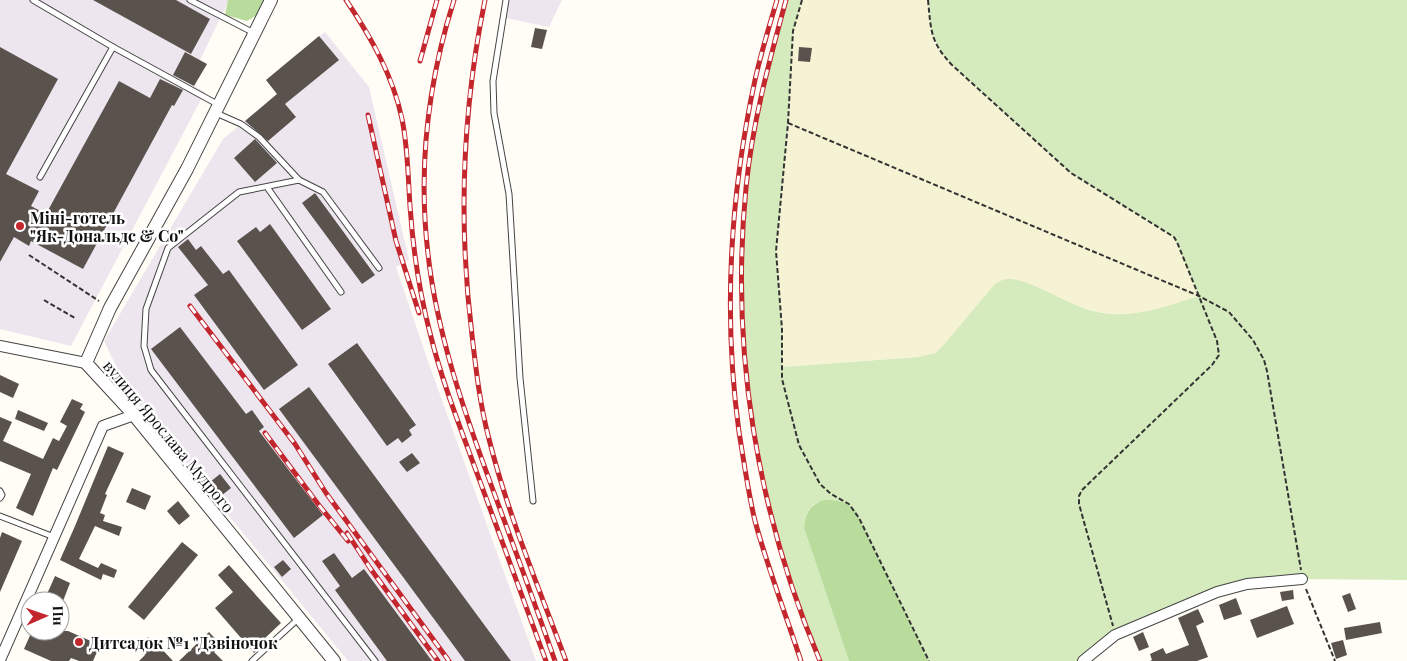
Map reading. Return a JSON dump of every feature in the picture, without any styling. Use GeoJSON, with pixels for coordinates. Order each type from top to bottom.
{"type":"FeatureCollection","features":[{"type":"Feature","properties":{"kind":"street","name":"вулиця Ярослава Мудрого"},"geometry":{"type":"LineString","coordinates":[[271,0],[187,169],[110,308],[86,363],[134,415],[334,661]]}},
{"type":"Feature","properties":{"kind":"street"},"geometry":{"type":"LineString","coordinates":[[0,346],[86,363]]}},
{"type":"Feature","properties":{"kind":"street"},"geometry":{"type":"LineString","coordinates":[[0,660],[103,426],[134,415]]}},
{"type":"Feature","properties":{"kind":"street"},"geometry":{"type":"LineString","coordinates":[[1083,661],[1115,635],[1227,588],[1302,579]]}},
{"type":"Feature","properties":{"kind":"lane"},"geometry":{"type":"LineString","coordinates":[[33,0],[217,109],[259,137],[299,180],[323,192],[379,268]]}},
{"type":"Feature","properties":{"kind":"lane"},"geometry":{"type":"LineString","coordinates":[[190,0],[255,34]]}},
{"type":"Feature","properties":{"kind":"lane"},"geometry":{"type":"LineString","coordinates":[[506,0],[493,81],[494,113],[509,194],[520,378],[533,501]]}},
{"type":"Feature","properties":{"kind":"lane"},"geometry":{"type":"LineString","coordinates":[[40,177],[113,47]]}},
{"type":"Feature","properties":{"kind":"lane"},"geometry":{"type":"LineString","coordinates":[[299,180],[239,192],[168,248],[146,309],[144,346],[151,370],[374,661]]}},
{"type":"Feature","properties":{"kind":"lane"},"geometry":{"type":"LineString","coordinates":[[267,187],[341,292]]}},
{"type":"Feature","properties":{"kind":"lane"},"geometry":{"type":"LineString","coordinates":[[0,492],[2,495],[0,498]]}},
{"type":"Feature","properties":{"kind":"lane"},"geometry":{"type":"LineString","coordinates":[[0,516],[54,537]]}},
{"type":"Feature","properties":{"kind":"lane"},"geometry":{"type":"LineString","coordinates":[[252,661],[299,618]]}},
{"type":"Feature","properties":{"kind":"path"},"geometry":{"type":"LineString","coordinates":[[802,0],[793,31],[788,123],[776,251],[782,329],[782,379],[799,445],[820,484],[831,494],[849,504],[860,518],[929,661]]}},
{"type":"Feature","properties":{"kind":"path"},"geometry":{"type":"LineString","coordinates":[[928,0],[933,38],[939,51],[952,66],[1071,173],[1174,237],[1217,341],[1219,351],[1217,360],[1082,490],[1079,496],[1079,504],[1115,635]]}},
{"type":"Feature","properties":{"kind":"path"},"geometry":{"type":"LineString","coordinates":[[788,123],[1199,296],[1229,312],[1247,332],[1264,360],[1302,579],[1335,661]]}},
{"type":"Feature","properties":{"kind":"path"},"geometry":{"type":"LineString","coordinates":[[29,255],[99,301]]}},
{"type":"Feature","properties":{"kind":"path"},"geometry":{"type":"LineString","coordinates":[[44,300],[76,318]]}},
{"type":"Feature","properties":{"kind":"shaded area"},"geometry":{"type":"Polygon","coordinates":[[[0,0],[229,0],[200,60],[207,64],[194,86],[205,92],[71,346],[0,329],[0,0]]]}},
{"type":"Feature","properties":{"kind":"shaded area"},"geometry":{"type":"Polygon","coordinates":[[[509,0],[562,0],[549,27],[505,18],[509,0]]]}},
{"type":"Feature","properties":{"kind":"shaded area"},"geometry":{"type":"Polygon","coordinates":[[[802,0],[928,0],[935,45],[952,65],[1071,173],[1174,237],[1199,296],[1163,308],[1129,315],[1098,312],[1080,307],[941,348],[927,356],[782,367],[782,329],[776,251],[788,123],[793,31],[802,0]]]}},
{"type":"Feature","properties":{"kind":"shaded area"},"geometry":{"type":"Polygon","coordinates":[[[325,32],[369,87],[409,260],[396,267],[536,661],[348,661],[130,395],[104,341],[223,139],[277,94],[266,80],[325,32]]]}},
{"type":"Feature","properties":{"kind":"green space"},"geometry":{"type":"Polygon","coordinates":[[[228,0],[264,0],[261,13],[247,21],[225,15],[228,0]]]}},
{"type":"Feature","properties":{"kind":"green space"},"geometry":{"type":"Polygon","coordinates":[[[786,0],[802,0],[793,31],[788,123],[776,251],[782,329],[782,367],[918,357],[935,353],[995,284],[1005,279],[1025,282],[1080,307],[1111,314],[1140,312],[1199,296],[1174,237],[1071,173],[952,65],[939,49],[933,35],[928,0],[1407,0],[1407,580],[1302,579],[1247,584],[1115,635],[1083,661],[929,661],[859,518],[818,502],[807,513],[804,528],[849,661],[820,661],[800,612],[773,529],[755,446],[744,360],[742,274],[746,188],[752,140],[762,93],[786,0]]]}},
{"type":"Feature","properties":{"kind":"green space"},"geometry":{"type":"Polygon","coordinates":[[[825,500],[842,502],[855,510],[929,661],[849,661],[804,528],[809,510],[825,500]]]}},
{"type":"Feature","properties":{"kind":"building"},"geometry":{"type":"Polygon","coordinates":[[[93,0],[176,0],[210,19],[191,54],[93,0]]]}},
{"type":"Feature","properties":{"kind":"building"},"geometry":{"type":"Polygon","coordinates":[[[535,28],[547,30],[542,49],[531,47],[535,28]]]}},
{"type":"Feature","properties":{"kind":"building"},"geometry":{"type":"Polygon","coordinates":[[[319,36],[339,60],[285,104],[296,117],[268,141],[245,121],[277,94],[266,80],[319,36]]]}},
{"type":"Feature","properties":{"kind":"building"},"geometry":{"type":"Polygon","coordinates":[[[0,47],[58,79],[6,174],[39,191],[31,206],[46,214],[119,81],[150,98],[160,79],[183,90],[174,106],[172,105],[83,269],[31,241],[29,246],[14,237],[0,262],[0,47]]]}},
{"type":"Feature","properties":{"kind":"building"},"geometry":{"type":"Polygon","coordinates":[[[799,47],[812,48],[810,62],[798,61],[799,47]]]}},
{"type":"Feature","properties":{"kind":"building"},"geometry":{"type":"Polygon","coordinates":[[[185,52],[207,64],[194,86],[173,75],[185,52]]]}},
{"type":"Feature","properties":{"kind":"building"},"geometry":{"type":"Polygon","coordinates":[[[255,139],[277,163],[255,182],[234,158],[255,139]]]}},
{"type":"Feature","properties":{"kind":"building"},"geometry":{"type":"Polygon","coordinates":[[[315,193],[375,275],[362,284],[302,203],[315,193]]]}},
{"type":"Feature","properties":{"kind":"building"},"geometry":{"type":"Polygon","coordinates":[[[270,224],[331,309],[302,330],[237,241],[256,227],[260,232],[270,224]]]}},
{"type":"Feature","properties":{"kind":"building"},"geometry":{"type":"Polygon","coordinates":[[[188,239],[196,250],[201,246],[223,274],[229,270],[298,365],[264,390],[194,295],[208,285],[178,247],[188,239]]]}},
{"type":"Feature","properties":{"kind":"building"},"geometry":{"type":"Polygon","coordinates":[[[180,327],[246,414],[252,410],[264,427],[259,431],[323,515],[294,538],[151,349],[180,327]]]}},
{"type":"Feature","properties":{"kind":"building"},"geometry":{"type":"Polygon","coordinates":[[[357,343],[416,425],[409,430],[412,435],[402,443],[398,438],[387,446],[328,364],[357,343]]]}},
{"type":"Feature","properties":{"kind":"building"},"geometry":{"type":"Polygon","coordinates":[[[0,375],[19,384],[13,398],[0,392],[0,375]]]}},
{"type":"Feature","properties":{"kind":"building"},"geometry":{"type":"Polygon","coordinates":[[[309,387],[511,661],[465,661],[279,409],[309,387]]]}},
{"type":"Feature","properties":{"kind":"building"},"geometry":{"type":"Polygon","coordinates":[[[72,399],[83,404],[80,409],[85,412],[57,470],[53,468],[33,516],[16,508],[31,474],[0,461],[0,417],[12,422],[3,441],[43,459],[53,438],[59,441],[67,426],[60,422],[72,399]]]}},
{"type":"Feature","properties":{"kind":"building"},"geometry":{"type":"Polygon","coordinates":[[[18,410],[48,423],[44,431],[15,419],[18,410]]]}},
{"type":"Feature","properties":{"kind":"building"},"geometry":{"type":"Polygon","coordinates":[[[108,446],[124,453],[105,494],[107,495],[100,513],[105,515],[103,521],[122,527],[119,536],[95,526],[79,559],[98,568],[101,563],[117,570],[114,578],[103,574],[101,580],[60,560],[108,446]]]}},
{"type":"Feature","properties":{"kind":"building"},"geometry":{"type":"Polygon","coordinates":[[[412,453],[420,463],[407,472],[399,462],[412,453]]]}},
{"type":"Feature","properties":{"kind":"building"},"geometry":{"type":"Polygon","coordinates":[[[220,474],[231,488],[216,500],[205,486],[220,474]]]}},
{"type":"Feature","properties":{"kind":"building"},"geometry":{"type":"Polygon","coordinates":[[[132,488],[151,496],[145,510],[126,502],[132,488]]]}},
{"type":"Feature","properties":{"kind":"building"},"geometry":{"type":"Polygon","coordinates":[[[178,501],[190,516],[179,525],[167,511],[178,501]]]}},
{"type":"Feature","properties":{"kind":"building"},"geometry":{"type":"Polygon","coordinates":[[[2,532],[22,541],[0,592],[0,538],[2,532]]]}},
{"type":"Feature","properties":{"kind":"building"},"geometry":{"type":"Polygon","coordinates":[[[182,542],[198,555],[144,620],[128,607],[182,542]]]}},
{"type":"Feature","properties":{"kind":"building"},"geometry":{"type":"Polygon","coordinates":[[[334,553],[352,578],[364,569],[432,661],[387,661],[335,590],[340,586],[322,561],[334,553]]]}},
{"type":"Feature","properties":{"kind":"building"},"geometry":{"type":"Polygon","coordinates":[[[283,560],[291,569],[282,577],[274,567],[283,560]]]}},
{"type":"Feature","properties":{"kind":"building"},"geometry":{"type":"Polygon","coordinates":[[[229,565],[281,623],[263,640],[266,643],[254,653],[215,608],[233,592],[218,575],[229,565]]]}},
{"type":"Feature","properties":{"kind":"building"},"geometry":{"type":"Polygon","coordinates":[[[55,576],[70,583],[67,591],[48,591],[55,576]]]}},
{"type":"Feature","properties":{"kind":"building"},"geometry":{"type":"Polygon","coordinates":[[[1293,590],[1294,599],[1282,601],[1280,592],[1293,590]]]}},
{"type":"Feature","properties":{"kind":"building"},"geometry":{"type":"Polygon","coordinates":[[[1350,593],[1356,609],[1348,612],[1342,596],[1350,593]]]}},
{"type":"Feature","properties":{"kind":"building"},"geometry":{"type":"Polygon","coordinates":[[[1236,598],[1242,614],[1224,620],[1219,605],[1236,598]]]}},
{"type":"Feature","properties":{"kind":"building"},"geometry":{"type":"Polygon","coordinates":[[[1287,606],[1294,624],[1257,638],[1250,620],[1287,606]]]}},
{"type":"Feature","properties":{"kind":"building"},"geometry":{"type":"Polygon","coordinates":[[[1198,609],[1204,622],[1196,626],[1208,657],[1197,661],[1150,661],[1152,660],[1150,654],[1163,648],[1166,654],[1189,645],[1178,618],[1198,609]]]}},
{"type":"Feature","properties":{"kind":"building"},"geometry":{"type":"Polygon","coordinates":[[[1380,622],[1382,633],[1346,640],[1344,628],[1380,622]]]}},
{"type":"Feature","properties":{"kind":"building","name":"Дитсадок №1 \"Дзвіночок"},"geometry":{"type":"Polygon","coordinates":[[[70,632],[100,645],[93,661],[79,661],[71,658],[69,661],[51,661],[24,649],[28,641],[70,641],[70,632]]]}},
{"type":"Feature","properties":{"kind":"building"},"geometry":{"type":"Polygon","coordinates":[[[209,632],[221,645],[214,652],[223,661],[179,661],[209,632]]]}},
{"type":"Feature","properties":{"kind":"building"},"geometry":{"type":"Polygon","coordinates":[[[1143,632],[1149,647],[1139,651],[1133,637],[1143,632]]]}},
{"type":"Feature","properties":{"kind":"building"},"geometry":{"type":"Polygon","coordinates":[[[148,637],[173,661],[139,661],[145,655],[137,647],[148,637]]]}},
{"type":"Feature","properties":{"kind":"building"},"geometry":{"type":"Polygon","coordinates":[[[1343,640],[1347,655],[1336,659],[1331,643],[1343,640]]]}},
{"type":"Feature","properties":{"kind":"railway"},"geometry":{"type":"LineString","coordinates":[[346,0],[380,57],[398,103],[406,141],[411,222],[417,270],[435,351],[452,405],[546,661]]}},
{"type":"Feature","properties":{"kind":"railway"},"geometry":{"type":"LineString","coordinates":[[420,61],[437,0]]}},
{"type":"Feature","properties":{"kind":"railway"},"geometry":{"type":"LineString","coordinates":[[454,0],[445,31],[432,94],[425,158],[425,222],[432,284],[453,374],[555,661]]}},
{"type":"Feature","properties":{"kind":"railway"},"geometry":{"type":"LineString","coordinates":[[485,0],[471,84],[465,167],[465,250],[475,361],[483,413],[505,495],[566,661]]}},
{"type":"Feature","properties":{"kind":"railway"},"geometry":{"type":"LineString","coordinates":[[777,0],[755,80],[740,167],[732,256],[731,344],[739,432],[755,521],[801,661]]}},
{"type":"Feature","properties":{"kind":"railway"},"geometry":{"type":"LineString","coordinates":[[786,0],[773,47],[752,140],[746,188],[742,249],[742,309],[746,370],[753,429],[765,489],[798,605],[820,661]]}},
{"type":"Feature","properties":{"kind":"railway"},"geometry":{"type":"LineString","coordinates":[[368,115],[396,241],[419,313]]}},
{"type":"Feature","properties":{"kind":"railway"},"geometry":{"type":"LineString","coordinates":[[190,306],[295,444],[326,493],[449,661]]}},
{"type":"Feature","properties":{"kind":"railway"},"geometry":{"type":"LineString","coordinates":[[265,433],[348,541]]}},
{"type":"Feature","properties":{"kind":"railway"},"geometry":{"type":"LineString","coordinates":[[347,533],[370,568],[438,661]]}},
{"type":"Feature","properties":{"kind":"place","name":"Міні-готель \"Як-Дональдс & Co\""},"geometry":{"type":"Point","coordinates":[20,226]}},
{"type":"Feature","properties":{"kind":"place","name":"Дитсадок №1 \"Дзвіночок"},"geometry":{"type":"Point","coordinates":[79,642]}}]}
